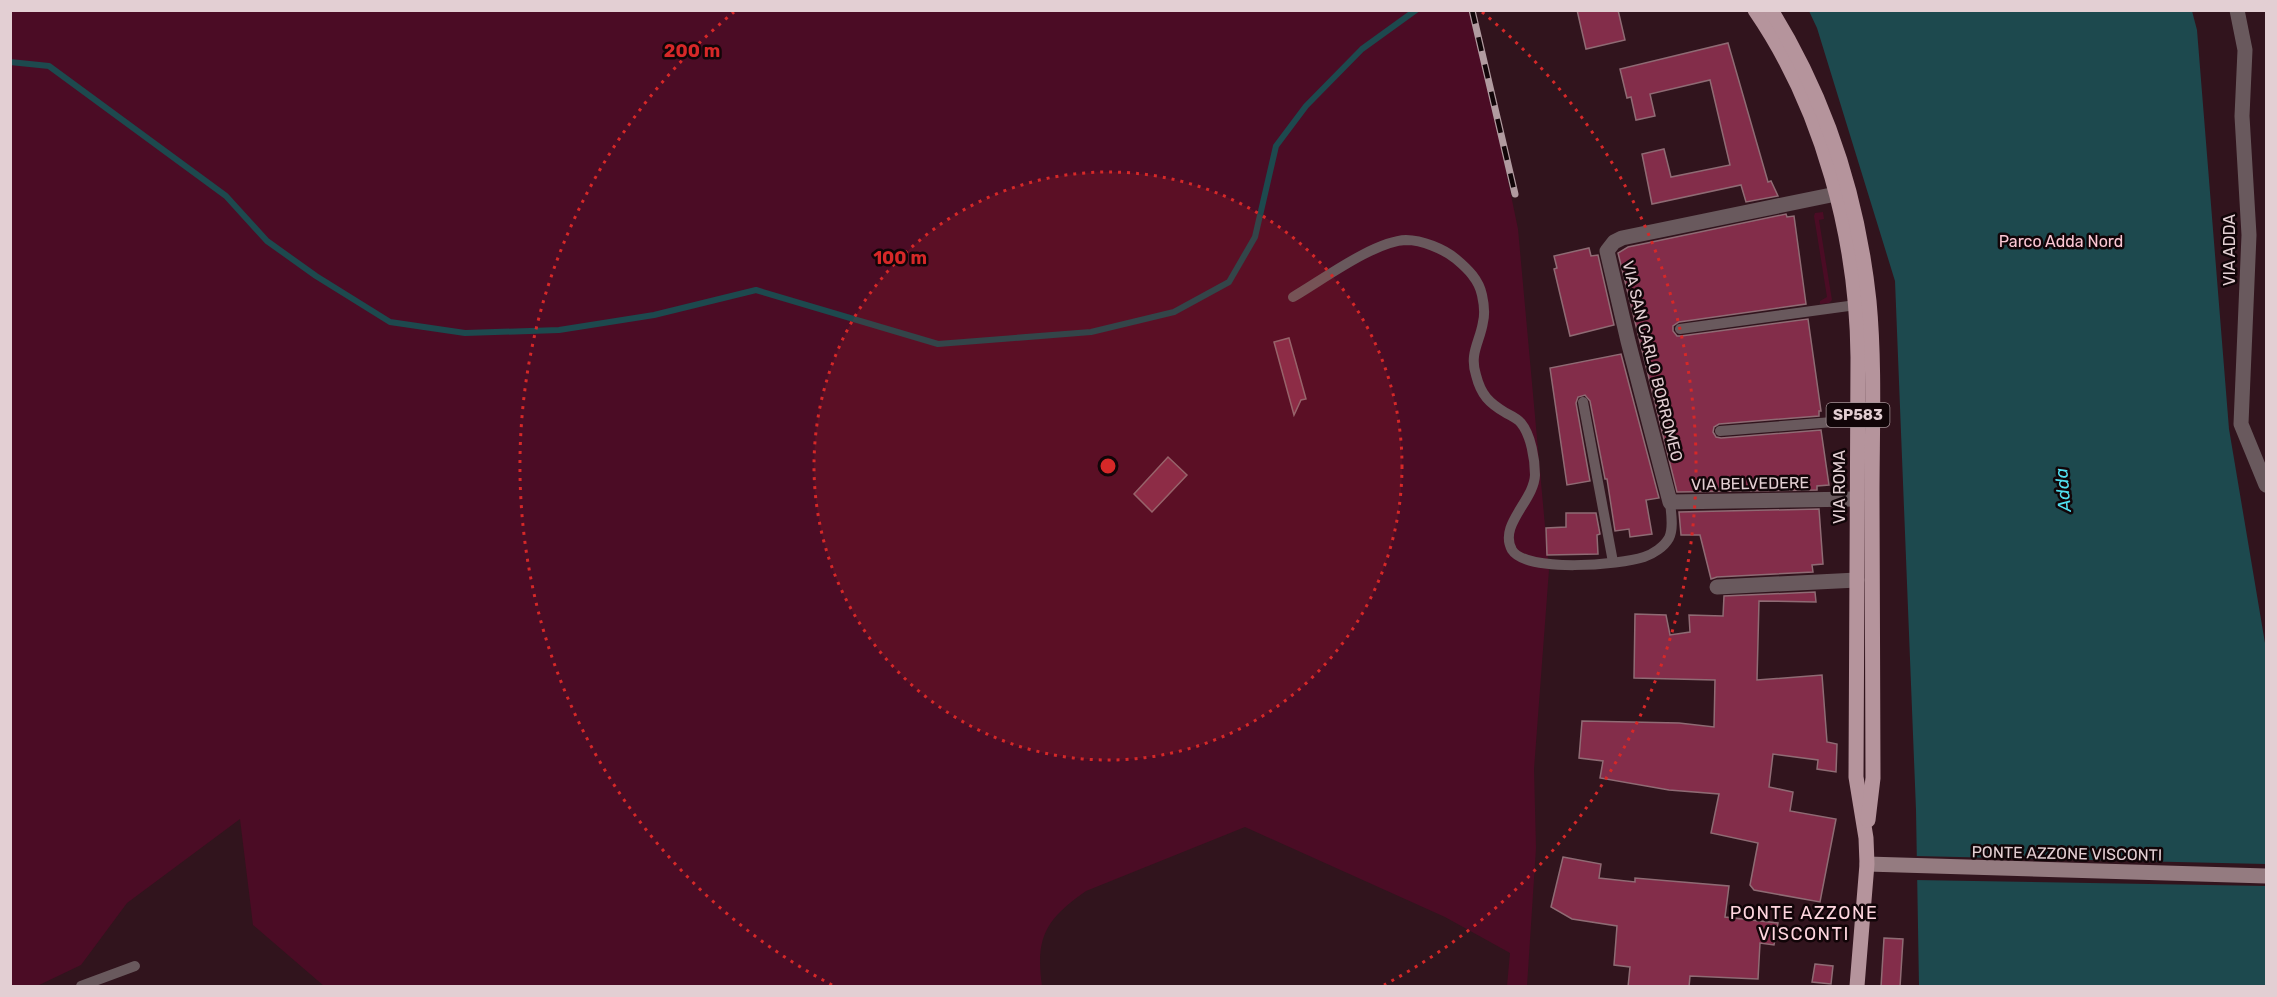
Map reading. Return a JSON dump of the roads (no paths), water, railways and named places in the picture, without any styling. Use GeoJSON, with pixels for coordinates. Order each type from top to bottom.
{"type":"FeatureCollection","features":[{"type":"Feature","properties":{"kind":"main road","name":"VIA ROMA"},"geometry":{"type":"LineString","coordinates":[[1755,10],[1785,63],[1819,139],[1845,233],[1856,305],[1858,420],[1856,777],[1866,838],[1867,864],[1857,987]]}},
{"type":"Feature","properties":{"kind":"main road","name":"VIA ROMA"},"geometry":{"type":"LineString","coordinates":[[1771,10],[1807,76],[1836,148],[1855,217],[1866,280],[1872,364],[1873,778],[1866,838]]}},
{"type":"Feature","properties":{"kind":"street","name":"VIA ADDA"},"geometry":{"type":"LineString","coordinates":[[2237,10],[2245,50],[2242,116],[2249,235],[2241,424],[2266,485]]}},
{"type":"Feature","properties":{"kind":"street","name":"VIA SAN CARLO BORROMEO"},"geometry":{"type":"LineString","coordinates":[[1670,502],[1607,251],[1614,242],[1622,238],[1836,194]]}},
{"type":"Feature","properties":{"kind":"street","name":"VIA BELVEDERE"},"geometry":{"type":"LineString","coordinates":[[1670,502],[1857,499]]}},
{"type":"Feature","properties":{"kind":"street"},"geometry":{"type":"LineString","coordinates":[[1717,586],[1857,580]]}},
{"type":"Feature","properties":{"kind":"street","name":"PONTE AZZONE VISCONTI"},"geometry":{"type":"LineString","coordinates":[[1867,864],[1905,867],[2266,876]]}},
{"type":"Feature","properties":{"kind":"lane","name":"VIA BELVEDERE"},"geometry":{"type":"LineString","coordinates":[[1293,297],[1356,259],[1383,246],[1406,240],[1448,252],[1469,269],[1478,284],[1484,306],[1483,323],[1473,359],[1476,375],[1483,394],[1491,405],[1520,422],[1532,452],[1535,477],[1521,510],[1511,524],[1508,537],[1513,551],[1528,561],[1584,566],[1641,558],[1662,547],[1670,537],[1670,502]]}},
{"type":"Feature","properties":{"kind":"lane"},"geometry":{"type":"LineString","coordinates":[[1680,329],[1856,305]]}},
{"type":"Feature","properties":{"kind":"lane"},"geometry":{"type":"LineString","coordinates":[[1583,402],[1613,562]]}},
{"type":"Feature","properties":{"kind":"lane"},"geometry":{"type":"LineString","coordinates":[[1720,431],[1858,420]]}},
{"type":"Feature","properties":{"kind":"lane"},"geometry":{"type":"LineString","coordinates":[[81,987],[135,966]]}},
{"type":"Feature","properties":{"kind":"water","name":"Parco Adda Nord"},"geometry":{"type":"Polygon","coordinates":[[[1809,11],[2192,11],[2197,30],[2229,429],[2266,649],[2266,986],[1919,986],[1916,810],[1895,281],[1817,28],[1809,11]]]}},
{"type":"Feature","properties":{"kind":"waterway"},"geometry":{"type":"LineString","coordinates":[[10,62],[49,66],[226,196],[267,241],[316,276],[390,322],[465,333],[559,330],[654,315],[756,290],[938,344],[1091,332],[1174,312],[1229,282],[1255,237],[1276,146],[1306,106],[1362,49],[1416,10]]}},
{"type":"Feature","properties":{"kind":"railway"},"geometry":{"type":"LineString","coordinates":[[1472,10],[1515,194]]}},
{"type":"Feature","properties":{"kind":"district","name":"PONTE AZZONE VISCONTI"},"geometry":{"type":"Point","coordinates":[1804,923]}},
{"type":"Feature","properties":{"kind":"water label","name":"Adda"},"geometry":{"type":"Point","coordinates":[2063,490]}}]}
